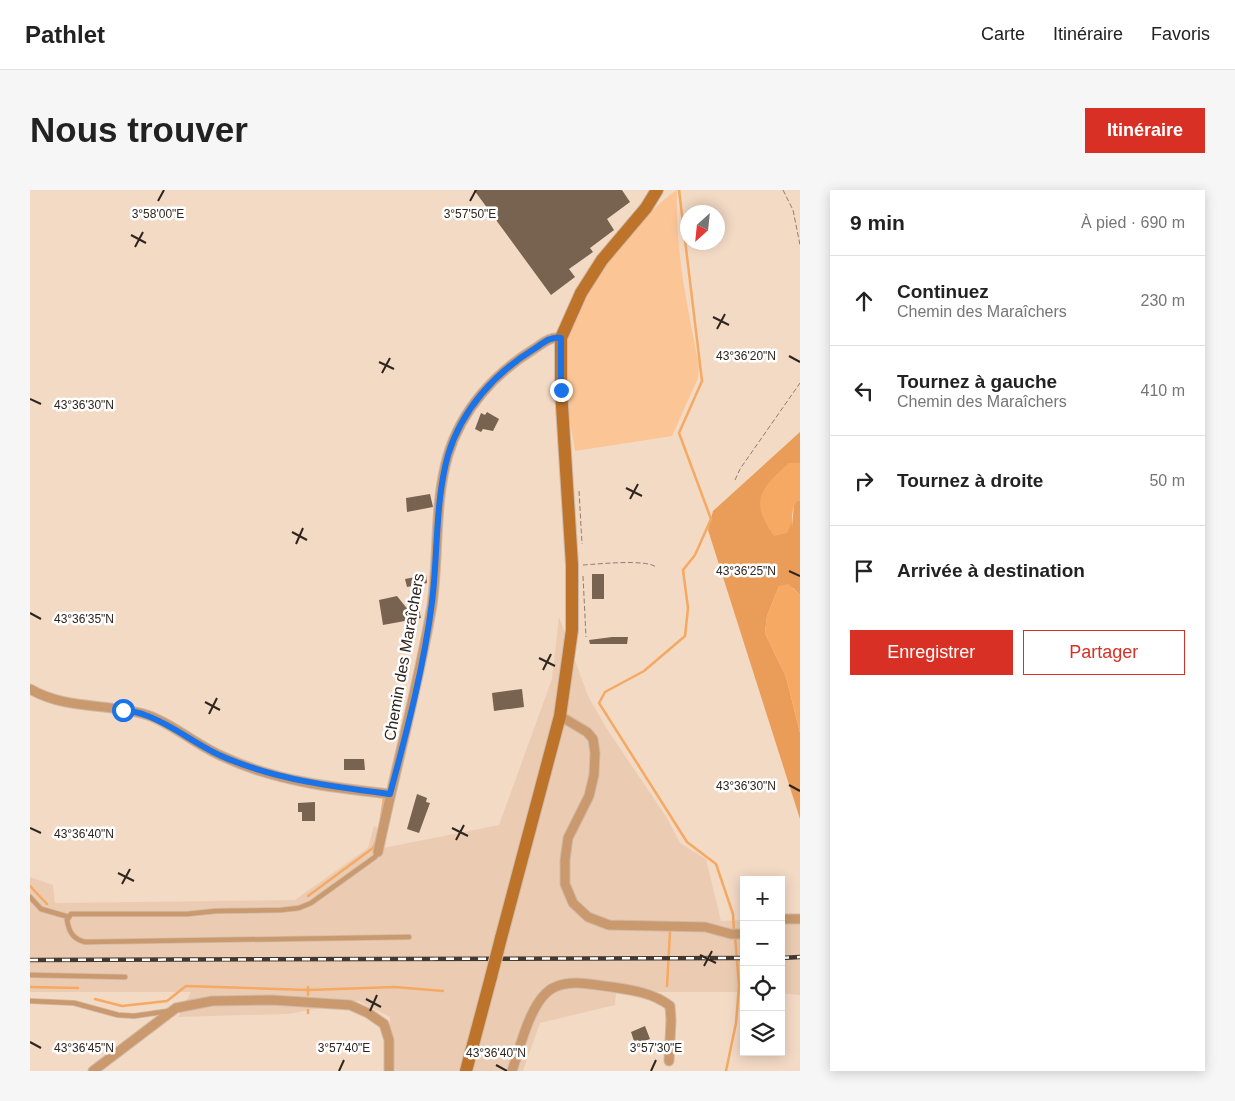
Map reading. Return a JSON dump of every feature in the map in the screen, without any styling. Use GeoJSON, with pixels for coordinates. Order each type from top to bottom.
{"type":"FeatureCollection","features":[{"type":"Feature","properties":{"kind":"street"},"geometry":{"type":"LineString","coordinates":[[466,1071],[560,716],[572,630],[572,565],[561,390],[561,338],[581,292],[602,260],[646,208],[657,190]]}},
{"type":"Feature","properties":{"kind":"street","name":"Chemin des Maraîchers"},"geometry":{"type":"LineString","coordinates":[[378,852],[404,740],[432,603],[441,501],[448,456],[458,432],[476,399],[495,378],[523,356],[551,338],[561,338]]}},
{"type":"Feature","properties":{"kind":"street"},"geometry":{"type":"LineString","coordinates":[[30,689],[67,704],[123,710],[145,715],[226,759],[266,772],[351,790],[390,794]]}},
{"type":"Feature","properties":{"kind":"street"},"geometry":{"type":"LineString","coordinates":[[560,716],[587,732],[593,739],[595,753],[594,775],[589,796],[568,838],[564,860],[565,884],[573,903],[588,917],[609,925],[705,927],[738,934]]}},
{"type":"Feature","properties":{"kind":"street"},"geometry":{"type":"LineString","coordinates":[[785,919],[800,919]]}},
{"type":"Feature","properties":{"kind":"street"},"geometry":{"type":"LineString","coordinates":[[512,1071],[530,1018],[539,1002],[554,987],[576,983],[647,994],[670,1006],[669,1060]]}},
{"type":"Feature","properties":{"kind":"street"},"geometry":{"type":"LineString","coordinates":[[93,1071],[176,1008],[212,1002],[272,1000],[350,1005],[368,1013],[384,1024],[389,1040],[389,1071]]}},
{"type":"Feature","properties":{"kind":"lane"},"geometry":{"type":"LineString","coordinates":[[378,852],[375,857],[311,903],[299,908],[281,910],[216,910],[187,914],[71,914],[67,920],[69,932],[78,940],[85,942],[408,937]]}},
{"type":"Feature","properties":{"kind":"lane"},"geometry":{"type":"LineString","coordinates":[[30,897],[41,909],[69,917]]}},
{"type":"Feature","properties":{"kind":"lane"},"geometry":{"type":"LineString","coordinates":[[30,975],[125,977]]}},
{"type":"Feature","properties":{"kind":"lane"},"geometry":{"type":"LineString","coordinates":[[30,1002],[74,1003],[118,1015],[134,1016],[173,1011]]}},
{"type":"Feature","properties":{"kind":"path"},"geometry":{"type":"LineString","coordinates":[[784,190],[793,210],[800,245]]}},
{"type":"Feature","properties":{"kind":"path"},"geometry":{"type":"LineString","coordinates":[[735,480],[740,469],[800,383]]}},
{"type":"Feature","properties":{"kind":"path"},"geometry":{"type":"LineString","coordinates":[[583,565],[638,564],[654,565],[656,567]]}},
{"type":"Feature","properties":{"kind":"shaded area"},"geometry":{"type":"Polygon","coordinates":[[[677,190],[680,256],[686,300],[699,365],[698,378],[672,436],[575,451],[563,369],[564,341],[569,324],[579,304],[610,259],[646,217],[677,190]]]}},
{"type":"Feature","properties":{"kind":"shaded area"},"geometry":{"type":"Polygon","coordinates":[[[800,432],[800,463],[789,463],[792,526],[794,505],[797,500],[800,501],[800,595],[793,588],[779,586],[767,616],[765,633],[786,677],[800,733],[800,819],[708,530],[713,511],[800,432]]]}},
{"type":"Feature","properties":{"kind":"shaded area"},"geometry":{"type":"Polygon","coordinates":[[[789,463],[800,463],[800,501],[797,500],[795,504],[791,525],[787,533],[774,536],[766,524],[762,513],[761,496],[771,480],[789,463]]]}},
{"type":"Feature","properties":{"kind":"shaded area"},"geometry":{"type":"Polygon","coordinates":[[[788,584],[800,595],[800,733],[786,677],[765,633],[767,616],[779,586],[788,584]]]}},
{"type":"Feature","properties":{"kind":"shaded area"},"geometry":{"type":"Polygon","coordinates":[[[559,617],[588,696],[607,729],[667,818],[680,843],[706,859],[721,921],[740,920],[740,992],[616,992],[615,1005],[540,1023],[523,1071],[391,1071],[390,1017],[359,1001],[288,1014],[178,1017],[191,992],[30,992],[30,877],[53,885],[55,903],[295,900],[368,848],[374,826],[379,829],[383,848],[499,825],[552,679],[559,617]]]}},
{"type":"Feature","properties":{"kind":"shaded area"},"geometry":{"type":"Polygon","coordinates":[[[785,921],[800,921],[800,995],[785,993],[785,921]]]}},
{"type":"Feature","properties":{"kind":"building"},"geometry":{"type":"Polygon","coordinates":[[[474,190],[622,190],[630,202],[607,219],[614,230],[590,248],[593,252],[569,269],[575,277],[551,295],[474,190]]]}},
{"type":"Feature","properties":{"kind":"building"},"geometry":{"type":"Polygon","coordinates":[[[487,412],[499,419],[493,431],[483,429],[481,432],[475,429],[481,413],[485,415],[487,412]]]}},
{"type":"Feature","properties":{"kind":"building"},"geometry":{"type":"Polygon","coordinates":[[[430,494],[433,507],[407,512],[406,498],[430,494]]]}},
{"type":"Feature","properties":{"kind":"building"},"geometry":{"type":"Polygon","coordinates":[[[592,574],[604,574],[604,599],[592,599],[592,574]]]}},
{"type":"Feature","properties":{"kind":"building"},"geometry":{"type":"Polygon","coordinates":[[[426,575],[427,583],[407,587],[405,579],[426,575]]]}},
{"type":"Feature","properties":{"kind":"building"},"geometry":{"type":"Polygon","coordinates":[[[397,596],[413,616],[411,607],[418,605],[421,618],[383,625],[379,600],[397,596]]]}},
{"type":"Feature","properties":{"kind":"building"},"geometry":{"type":"Polygon","coordinates":[[[628,637],[627,644],[590,644],[589,640],[628,637]]]}},
{"type":"Feature","properties":{"kind":"building"},"geometry":{"type":"Polygon","coordinates":[[[522,689],[524,707],[494,711],[492,693],[522,689]]]}},
{"type":"Feature","properties":{"kind":"building"},"geometry":{"type":"Polygon","coordinates":[[[344,759],[364,759],[365,770],[344,770],[344,759]]]}},
{"type":"Feature","properties":{"kind":"building"},"geometry":{"type":"Polygon","coordinates":[[[417,794],[427,798],[426,802],[430,803],[419,833],[407,829],[417,794]]]}},
{"type":"Feature","properties":{"kind":"building"},"geometry":{"type":"Polygon","coordinates":[[[315,802],[315,821],[302,821],[302,812],[298,812],[298,803],[315,802]]]}},
{"type":"Feature","properties":{"kind":"building"},"geometry":{"type":"Polygon","coordinates":[[[645,1026],[650,1039],[639,1043],[638,1040],[634,1041],[631,1032],[645,1026]]]}},
{"type":"Feature","properties":{"kind":"waterway"},"geometry":{"type":"LineString","coordinates":[[679,190],[702,381],[679,433],[711,519],[695,555],[683,570],[688,608],[685,636],[644,671],[605,692],[599,703],[687,842],[716,864],[733,914],[734,931]]}},
{"type":"Feature","properties":{"kind":"waterway"},"geometry":{"type":"LineString","coordinates":[[381,819],[384,798]]}},
{"type":"Feature","properties":{"kind":"waterway"},"geometry":{"type":"LineString","coordinates":[[308,896],[373,848],[377,839]]}},
{"type":"Feature","properties":{"kind":"waterway"},"geometry":{"type":"LineString","coordinates":[[30,886],[47,904]]}},
{"type":"Feature","properties":{"kind":"waterway"},"geometry":{"type":"LineString","coordinates":[[667,986],[670,932]]}},
{"type":"Feature","properties":{"kind":"waterway"},"geometry":{"type":"LineString","coordinates":[[726,1071],[736,1023],[739,986],[735,936]]}},
{"type":"Feature","properties":{"kind":"waterway"},"geometry":{"type":"LineString","coordinates":[[95,999],[122,1006],[167,1001],[186,986],[308,990],[395,987],[443,991]]}},
{"type":"Feature","properties":{"kind":"waterway"},"geometry":{"type":"LineString","coordinates":[[30,987],[78,988]]}},
{"type":"Feature","properties":{"kind":"waterway"},"geometry":{"type":"LineString","coordinates":[[308,987],[308,995]]}},
{"type":"Feature","properties":{"kind":"railway"},"geometry":{"type":"LineString","coordinates":[[785,958],[800,957]]}},
{"type":"Feature","properties":{"kind":"railway"},"geometry":{"type":"LineString","coordinates":[[30,960],[740,958]]}},
{"type":"Feature","properties":{"kind":"route"},"geometry":{"type":"LineString","coordinates":[[123,710],[145,715],[226,759],[266,772],[351,790],[390,794],[423,652],[432,603],[441,501],[448,456],[458,432],[476,399],[495,378],[523,356],[551,338],[561,338],[561,390]]}}]}
